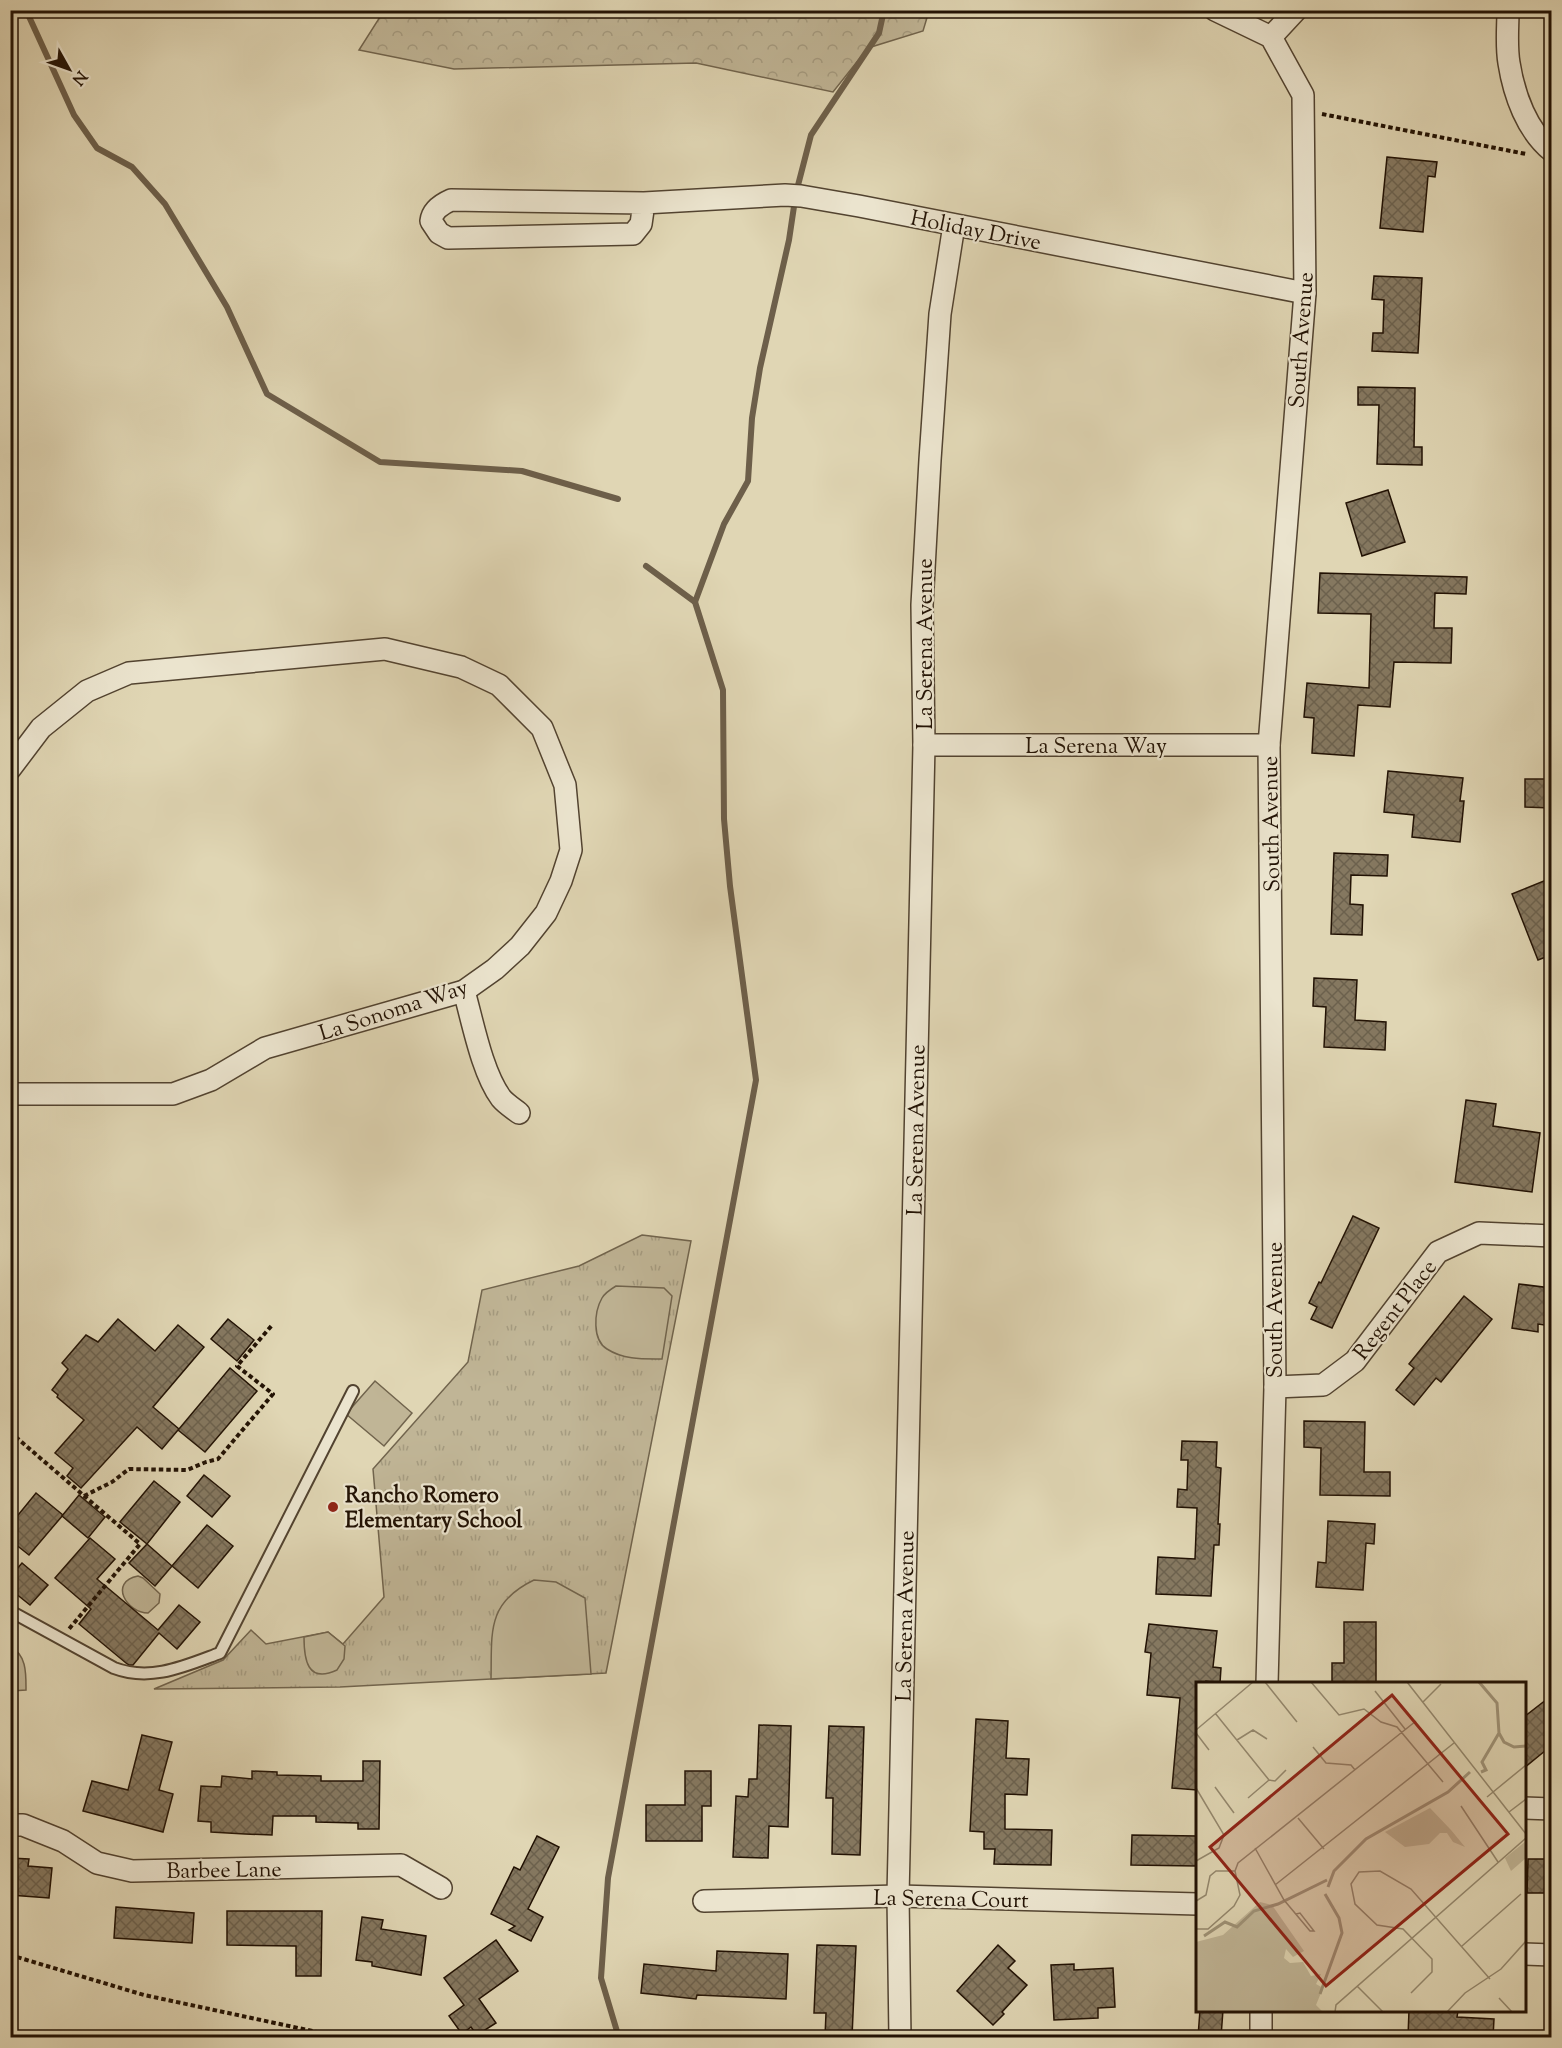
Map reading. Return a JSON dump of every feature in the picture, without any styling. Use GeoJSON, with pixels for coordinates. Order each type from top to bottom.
{"type":"FeatureCollection","features":[{"type":"Feature","properties":{"kind":"street"},"geometry":{"type":"LineString","coordinates":[[1215,10],[1271,37],[1296,10]]}},
{"type":"Feature","properties":{"kind":"street"},"geometry":{"type":"LineString","coordinates":[[1508,10],[1509,62],[1522,110],[1540,142],[1551,152]]}},
{"type":"Feature","properties":{"kind":"street","name":"South Avenue"},"geometry":{"type":"LineString","coordinates":[[1267,1682],[1275,1387],[1269,745],[1305,293],[1303,95],[1271,37]]}},
{"type":"Feature","properties":{"kind":"street","name":"Holiday Drive"},"geometry":{"type":"LineString","coordinates":[[644,203],[641,225],[633,234],[448,238],[439,233],[431,221],[431,216],[438,208],[451,200],[644,203],[796,196],[1305,293]]}},
{"type":"Feature","properties":{"kind":"street","name":"La Serena Avenue"},"geometry":{"type":"LineString","coordinates":[[900,2037],[898,1896],[924,745],[922,605],[940,314],[954,225]]}},
{"type":"Feature","properties":{"kind":"street","name":"La Sonoma Way"},"geometry":{"type":"LineString","coordinates":[[10,769],[41,728],[87,691],[129,673],[386,649],[461,667],[499,685],[542,728],[565,785],[571,850],[561,881],[546,913],[520,946],[495,969],[464,991],[265,1048],[212,1080],[173,1094],[10,1094]]}},
{"type":"Feature","properties":{"kind":"street","name":"La Serena Way"},"geometry":{"type":"LineString","coordinates":[[924,745],[1269,745]]}},
{"type":"Feature","properties":{"kind":"street"},"geometry":{"type":"LineString","coordinates":[[464,991],[490,1078],[502,1099],[519,1113]]}},
{"type":"Feature","properties":{"kind":"street","name":"Regent Place"},"geometry":{"type":"LineString","coordinates":[[1275,1387],[1323,1385],[1355,1361],[1438,1252],[1479,1233],[1551,1236]]}},
{"type":"Feature","properties":{"kind":"street"},"geometry":{"type":"LineString","coordinates":[[1526,1808],[1551,1809]]}},
{"type":"Feature","properties":{"kind":"street","name":"Barbee Lane"},"geometry":{"type":"LineString","coordinates":[[10,1825],[23,1825],[63,1841],[97,1863],[132,1871],[401,1865],[441,1888]]}},
{"type":"Feature","properties":{"kind":"street","name":"La Serena Court"},"geometry":{"type":"LineString","coordinates":[[704,1902],[898,1896],[1196,1904]]}},
{"type":"Feature","properties":{"kind":"street"},"geometry":{"type":"LineString","coordinates":[[1526,1954],[1551,1955]]}},
{"type":"Feature","properties":{"kind":"street"},"geometry":{"type":"LineString","coordinates":[[1261,2012],[1261,2037]]}},
{"type":"Feature","properties":{"kind":"lane"},"geometry":{"type":"LineString","coordinates":[[10,1611],[114,1668],[130,1674],[150,1675],[220,1653],[353,1391]]}},
{"type":"Feature","properties":{"kind":"path"},"geometry":{"type":"LineString","coordinates":[[1303,110],[1529,154]]}},
{"type":"Feature","properties":{"kind":"path"},"geometry":{"type":"LineString","coordinates":[[84,1496],[112,1482],[129,1469],[187,1470],[218,1459],[273,1394],[237,1366],[273,1324]]}},
{"type":"Feature","properties":{"kind":"path"},"geometry":{"type":"LineString","coordinates":[[10,1432],[140,1544],[61,1638]]}},
{"type":"Feature","properties":{"kind":"path"},"geometry":{"type":"LineString","coordinates":[[10,1955],[144,1995],[345,2037]]}},
{"type":"Feature","properties":{"kind":"green space"},"geometry":{"type":"Polygon","coordinates":[[[382,10],[929,11],[923,31],[868,48],[833,92],[696,63],[454,69],[359,50],[382,10]]]}},
{"type":"Feature","properties":{"kind":"green space"},"geometry":{"type":"Polygon","coordinates":[[[642,1235],[691,1241],[606,1673],[340,1687],[154,1689],[223,1660],[251,1630],[266,1644],[328,1632],[343,1644],[384,1597],[373,1469],[468,1362],[482,1290],[579,1266],[642,1235]]]}},
{"type":"Feature","properties":{"kind":"green space"},"geometry":{"type":"Polygon","coordinates":[[[616,1286],[664,1288],[672,1296],[662,1359],[627,1357],[613,1353],[602,1345],[597,1333],[597,1311],[603,1296],[616,1286]]]}},
{"type":"Feature","properties":{"kind":"green space"},"geometry":{"type":"Polygon","coordinates":[[[375,1381],[412,1413],[384,1446],[346,1414],[375,1381]]]}},
{"type":"Feature","properties":{"kind":"green space"},"geometry":{"type":"Polygon","coordinates":[[[138,1576],[160,1594],[159,1603],[148,1613],[133,1608],[124,1597],[122,1590],[129,1579],[138,1576]]]}},
{"type":"Feature","properties":{"kind":"green space"},"geometry":{"type":"Polygon","coordinates":[[[534,1580],[556,1582],[585,1598],[591,1674],[491,1679],[492,1634],[500,1609],[518,1589],[534,1580]]]}},
{"type":"Feature","properties":{"kind":"green space"},"geometry":{"type":"Polygon","coordinates":[[[328,1632],[345,1646],[344,1659],[337,1670],[319,1674],[313,1672],[309,1667],[304,1637],[328,1632]]]}},
{"type":"Feature","properties":{"kind":"green space"},"geometry":{"type":"Polygon","coordinates":[[[10,1647],[16,1650],[23,1660],[26,1690],[11,1691],[10,1647]]]}},
{"type":"Feature","properties":{"kind":"building"},"geometry":{"type":"Polygon","coordinates":[[[1387,157],[1437,162],[1435,177],[1428,176],[1423,232],[1380,228],[1387,157]]]}},
{"type":"Feature","properties":{"kind":"building"},"geometry":{"type":"Polygon","coordinates":[[[1374,276],[1422,278],[1418,353],[1372,351],[1373,333],[1383,333],[1384,300],[1372,299],[1374,276]]]}},
{"type":"Feature","properties":{"kind":"building"},"geometry":{"type":"Polygon","coordinates":[[[1358,387],[1415,388],[1414,447],[1422,447],[1422,465],[1377,464],[1379,405],[1358,405],[1358,387]]]}},
{"type":"Feature","properties":{"kind":"building"},"geometry":{"type":"Polygon","coordinates":[[[1388,490],[1405,542],[1362,556],[1346,503],[1388,490]]]}},
{"type":"Feature","properties":{"kind":"building"},"geometry":{"type":"Polygon","coordinates":[[[1320,573],[1467,577],[1466,594],[1435,593],[1434,628],[1452,628],[1451,663],[1394,662],[1390,707],[1358,705],[1354,756],[1312,753],[1314,718],[1304,717],[1307,683],[1369,688],[1371,614],[1318,613],[1320,573]]]}},
{"type":"Feature","properties":{"kind":"building"},"geometry":{"type":"Polygon","coordinates":[[[1388,771],[1463,778],[1460,801],[1464,801],[1460,842],[1412,837],[1414,815],[1384,812],[1388,771]]]}},
{"type":"Feature","properties":{"kind":"building"},"geometry":{"type":"Polygon","coordinates":[[[1525,779],[1551,779],[1551,808],[1525,807],[1525,779]]]}},
{"type":"Feature","properties":{"kind":"building"},"geometry":{"type":"Polygon","coordinates":[[[1334,853],[1388,855],[1387,876],[1351,875],[1350,904],[1363,905],[1362,935],[1331,934],[1334,853]]]}},
{"type":"Feature","properties":{"kind":"building"},"geometry":{"type":"Polygon","coordinates":[[[1551,878],[1551,955],[1538,960],[1512,894],[1551,878]]]}},
{"type":"Feature","properties":{"kind":"building"},"geometry":{"type":"Polygon","coordinates":[[[1314,978],[1357,980],[1355,1020],[1386,1022],[1385,1050],[1324,1047],[1326,1007],[1313,1006],[1314,978]]]}},
{"type":"Feature","properties":{"kind":"building"},"geometry":{"type":"Polygon","coordinates":[[[1466,1100],[1496,1104],[1493,1126],[1540,1133],[1532,1192],[1455,1182],[1466,1100]]]}},
{"type":"Feature","properties":{"kind":"building"},"geometry":{"type":"Polygon","coordinates":[[[1353,1216],[1379,1228],[1332,1328],[1311,1319],[1317,1307],[1309,1303],[1353,1216]]]}},
{"type":"Feature","properties":{"kind":"building"},"geometry":{"type":"Polygon","coordinates":[[[1519,1284],[1551,1288],[1551,1326],[1538,1324],[1538,1332],[1512,1328],[1519,1284]]]}},
{"type":"Feature","properties":{"kind":"building"},"geometry":{"type":"Polygon","coordinates":[[[1464,1296],[1492,1319],[1441,1382],[1436,1378],[1414,1405],[1396,1390],[1414,1368],[1409,1364],[1464,1296]]]}},
{"type":"Feature","properties":{"kind":"building"},"geometry":{"type":"Polygon","coordinates":[[[118,1319],[155,1351],[178,1325],[204,1347],[153,1407],[179,1429],[230,1368],[257,1391],[205,1452],[178,1430],[162,1449],[137,1427],[81,1488],[67,1476],[73,1468],[55,1453],[84,1420],[52,1390],[68,1369],[62,1363],[86,1335],[98,1342],[118,1319]]]}},
{"type":"Feature","properties":{"kind":"building"},"geometry":{"type":"Polygon","coordinates":[[[228,1319],[254,1340],[237,1361],[211,1339],[228,1319]]]}},
{"type":"Feature","properties":{"kind":"building"},"geometry":{"type":"Polygon","coordinates":[[[1304,1421],[1365,1422],[1364,1472],[1390,1472],[1390,1496],[1320,1495],[1321,1448],[1304,1447],[1304,1421]]]}},
{"type":"Feature","properties":{"kind":"building"},"geometry":{"type":"Polygon","coordinates":[[[1182,1441],[1217,1442],[1216,1467],[1221,1468],[1218,1524],[1220,1524],[1219,1545],[1214,1545],[1211,1596],[1156,1594],[1158,1557],[1195,1559],[1197,1508],[1177,1507],[1178,1489],[1187,1490],[1188,1460],[1181,1460],[1182,1441]]]}},
{"type":"Feature","properties":{"kind":"building"},"geometry":{"type":"Polygon","coordinates":[[[204,1475],[230,1496],[212,1517],[187,1496],[204,1475]]]}},
{"type":"Feature","properties":{"kind":"building"},"geometry":{"type":"Polygon","coordinates":[[[154,1481],[180,1502],[147,1544],[120,1522],[154,1481]]]}},
{"type":"Feature","properties":{"kind":"building"},"geometry":{"type":"Polygon","coordinates":[[[36,1493],[63,1515],[29,1555],[10,1540],[10,1525],[36,1493]]]}},
{"type":"Feature","properties":{"kind":"building"},"geometry":{"type":"Polygon","coordinates":[[[79,1495],[105,1517],[88,1538],[62,1516],[79,1495]]]}},
{"type":"Feature","properties":{"kind":"building"},"geometry":{"type":"Polygon","coordinates":[[[1328,1521],[1375,1524],[1374,1544],[1366,1543],[1363,1590],[1316,1587],[1318,1562],[1326,1563],[1328,1521]]]}},
{"type":"Feature","properties":{"kind":"building"},"geometry":{"type":"Polygon","coordinates":[[[207,1525],[233,1546],[198,1588],[172,1566],[207,1525]]]}},
{"type":"Feature","properties":{"kind":"building"},"geometry":{"type":"Polygon","coordinates":[[[90,1538],[115,1559],[97,1579],[158,1630],[179,1605],[200,1622],[177,1649],[159,1633],[133,1665],[129,1665],[79,1624],[91,1609],[55,1578],[90,1538]]]}},
{"type":"Feature","properties":{"kind":"building"},"geometry":{"type":"Polygon","coordinates":[[[147,1544],[172,1566],[155,1586],[129,1563],[147,1544]]]}},
{"type":"Feature","properties":{"kind":"building"},"geometry":{"type":"Polygon","coordinates":[[[22,1563],[48,1585],[30,1605],[10,1589],[10,1577],[22,1563]]]}},
{"type":"Feature","properties":{"kind":"building"},"geometry":{"type":"Polygon","coordinates":[[[1344,1622],[1376,1622],[1376,1682],[1332,1682],[1332,1663],[1344,1663],[1344,1622]]]}},
{"type":"Feature","properties":{"kind":"building"},"geometry":{"type":"Polygon","coordinates":[[[1149,1624],[1217,1631],[1213,1667],[1221,1668],[1220,1682],[1196,1682],[1196,1790],[1172,1788],[1180,1698],[1147,1695],[1151,1653],[1145,1652],[1149,1624]]]}},
{"type":"Feature","properties":{"kind":"building"},"geometry":{"type":"Polygon","coordinates":[[[1551,1696],[1551,1746],[1526,1766],[1526,1715],[1551,1696]]]}},
{"type":"Feature","properties":{"kind":"building"},"geometry":{"type":"Polygon","coordinates":[[[976,1719],[1008,1721],[1006,1758],[1029,1759],[1027,1795],[1005,1794],[1005,1829],[1052,1830],[1051,1865],[994,1864],[995,1849],[984,1849],[984,1832],[970,1831],[976,1719]]]}},
{"type":"Feature","properties":{"kind":"building"},"geometry":{"type":"Polygon","coordinates":[[[759,1725],[791,1726],[788,1827],[769,1826],[768,1858],[733,1857],[736,1796],[748,1797],[749,1779],[757,1779],[759,1725]]]}},
{"type":"Feature","properties":{"kind":"building"},"geometry":{"type":"Polygon","coordinates":[[[829,1726],[864,1727],[860,1855],[832,1854],[833,1798],[826,1798],[829,1726]]]}},
{"type":"Feature","properties":{"kind":"building"},"geometry":{"type":"Polygon","coordinates":[[[142,1735],[172,1742],[159,1790],[173,1794],[163,1832],[83,1811],[92,1781],[128,1790],[142,1735]]]}},
{"type":"Feature","properties":{"kind":"building"},"geometry":{"type":"Polygon","coordinates":[[[363,1761],[380,1761],[379,1829],[358,1829],[358,1823],[316,1822],[316,1816],[273,1816],[272,1835],[245,1834],[211,1832],[211,1822],[198,1821],[201,1786],[221,1787],[222,1776],[252,1779],[252,1771],[277,1772],[277,1775],[321,1776],[321,1781],[363,1781],[363,1761]]]}},
{"type":"Feature","properties":{"kind":"building"},"geometry":{"type":"Polygon","coordinates":[[[685,1771],[711,1771],[711,1806],[702,1806],[702,1841],[646,1841],[646,1805],[685,1805],[685,1771]]]}},
{"type":"Feature","properties":{"kind":"building"},"geometry":{"type":"Polygon","coordinates":[[[1132,1835],[1196,1836],[1196,1866],[1131,1865],[1132,1835]]]}},
{"type":"Feature","properties":{"kind":"building"},"geometry":{"type":"Polygon","coordinates":[[[537,1836],[559,1847],[528,1909],[543,1917],[531,1941],[509,1930],[515,1926],[491,1914],[514,1867],[520,1870],[537,1836]]]}},
{"type":"Feature","properties":{"kind":"building"},"geometry":{"type":"Polygon","coordinates":[[[10,1858],[29,1859],[28,1866],[52,1868],[49,1898],[10,1895],[10,1858]]]}},
{"type":"Feature","properties":{"kind":"building"},"geometry":{"type":"Polygon","coordinates":[[[1528,1859],[1551,1859],[1551,1893],[1527,1893],[1528,1859]]]}},
{"type":"Feature","properties":{"kind":"building"},"geometry":{"type":"Polygon","coordinates":[[[116,1907],[194,1913],[192,1943],[114,1938],[116,1907]]]}},
{"type":"Feature","properties":{"kind":"building"},"geometry":{"type":"Polygon","coordinates":[[[227,1911],[322,1911],[321,1976],[296,1976],[296,1946],[227,1945],[227,1911]]]}},
{"type":"Feature","properties":{"kind":"building"},"geometry":{"type":"Polygon","coordinates":[[[362,1917],[383,1920],[381,1929],[426,1936],[421,1975],[372,1966],[372,1962],[356,1960],[362,1917]]]}},
{"type":"Feature","properties":{"kind":"building"},"geometry":{"type":"Polygon","coordinates":[[[496,1940],[518,1971],[479,1999],[496,2023],[477,2035],[471,2027],[462,2034],[449,2016],[464,2005],[444,1978],[496,1940]]]}},
{"type":"Feature","properties":{"kind":"building"},"geometry":{"type":"Polygon","coordinates":[[[817,1945],[856,1946],[852,2037],[825,2037],[826,2013],[814,2013],[817,1945]]]}},
{"type":"Feature","properties":{"kind":"building"},"geometry":{"type":"Polygon","coordinates":[[[998,1945],[1015,1961],[1008,1968],[1027,1985],[993,2025],[957,1991],[998,1945]]]}},
{"type":"Feature","properties":{"kind":"building"},"geometry":{"type":"Polygon","coordinates":[[[717,1951],[788,1954],[786,1999],[697,1995],[696,1999],[641,1993],[644,1964],[716,1971],[717,1951]]]}},
{"type":"Feature","properties":{"kind":"building"},"geometry":{"type":"Polygon","coordinates":[[[1074,1964],[1074,1970],[1113,1968],[1115,2007],[1098,2008],[1098,2018],[1054,2020],[1051,1965],[1074,1964]]]}},
{"type":"Feature","properties":{"kind":"building"},"geometry":{"type":"Polygon","coordinates":[[[1200,2012],[1223,2012],[1221,2037],[1198,2037],[1200,2012]]]}},
{"type":"Feature","properties":{"kind":"building"},"geometry":{"type":"Polygon","coordinates":[[[1409,2012],[1458,2012],[1457,2017],[1494,2019],[1493,2037],[1408,2037],[1409,2012]]]}},
{"type":"Feature","properties":{"kind":"waterway"},"geometry":{"type":"LineString","coordinates":[[26,10],[74,115],[97,148],[132,167],[165,204],[227,307],[267,394],[380,462],[522,471],[618,499]]}},
{"type":"Feature","properties":{"kind":"waterway"},"geometry":{"type":"LineString","coordinates":[[695,602],[724,524],[748,481],[752,418],[760,368],[789,240],[796,193],[811,135],[879,33],[884,10]]}},
{"type":"Feature","properties":{"kind":"waterway"},"geometry":{"type":"LineString","coordinates":[[619,2038],[601,1978],[608,1878],[756,1080],[730,886],[724,819],[723,690],[695,602],[646,566]]}},
{"type":"Feature","properties":{"kind":"place","name":"Rancho Romero Elementary School"},"geometry":{"type":"Point","coordinates":[333,1507]}}]}
